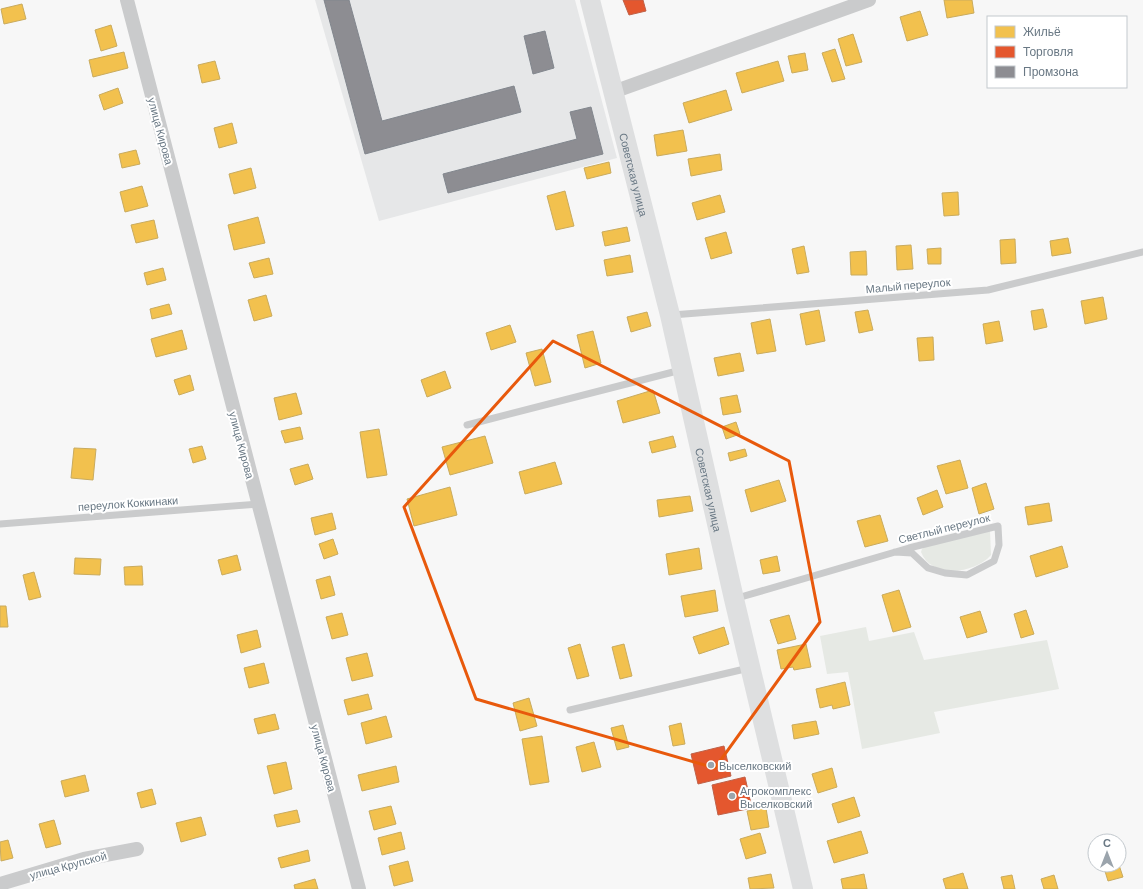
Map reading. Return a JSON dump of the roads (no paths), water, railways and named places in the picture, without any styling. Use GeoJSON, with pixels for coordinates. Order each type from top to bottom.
{"type":"FeatureCollection","features":[{"type":"Feature","properties":{"kind":"street","name":"улица Кирова"},"geometry":{"type":"LineString","coordinates":[[127,0],[358,889]]}},
{"type":"Feature","properties":{"kind":"street","name":"Советская улица"},"geometry":{"type":"LineString","coordinates":[[590,0],[670,315],[734,599],[803,889]]}},
{"type":"Feature","properties":{"kind":"street"},"geometry":{"type":"LineString","coordinates":[[613,92],[869,0]]}},
{"type":"Feature","properties":{"kind":"street","name":"улица Крупской"},"geometry":{"type":"LineString","coordinates":[[0,884],[84,859],[137,849]]}},
{"type":"Feature","properties":{"kind":"lane","name":"Малый переулок"},"geometry":{"type":"LineString","coordinates":[[670,315],[988,290],[1143,252]]}},
{"type":"Feature","properties":{"kind":"lane"},"geometry":{"type":"LineString","coordinates":[[467,425],[682,370]]}},
{"type":"Feature","properties":{"kind":"lane","name":"переулок Коккинаки"},"geometry":{"type":"LineString","coordinates":[[0,524],[258,504]]}},
{"type":"Feature","properties":{"kind":"lane","name":"Светлый переулок"},"geometry":{"type":"LineString","coordinates":[[734,599],[895,552],[909,548],[998,526],[999,545],[994,561],[967,575],[945,573],[928,568],[912,553],[895,552]]}},
{"type":"Feature","properties":{"kind":"lane"},"geometry":{"type":"LineString","coordinates":[[570,710],[751,667]]}},
{"type":"Feature","properties":{"kind":"place","name":"Выселковский"},"geometry":{"type":"Point","coordinates":[711,765]}},
{"type":"Feature","properties":{"kind":"place","name":"Агрокомплекс Выселковский"},"geometry":{"type":"Point","coordinates":[732,796]}}]}
